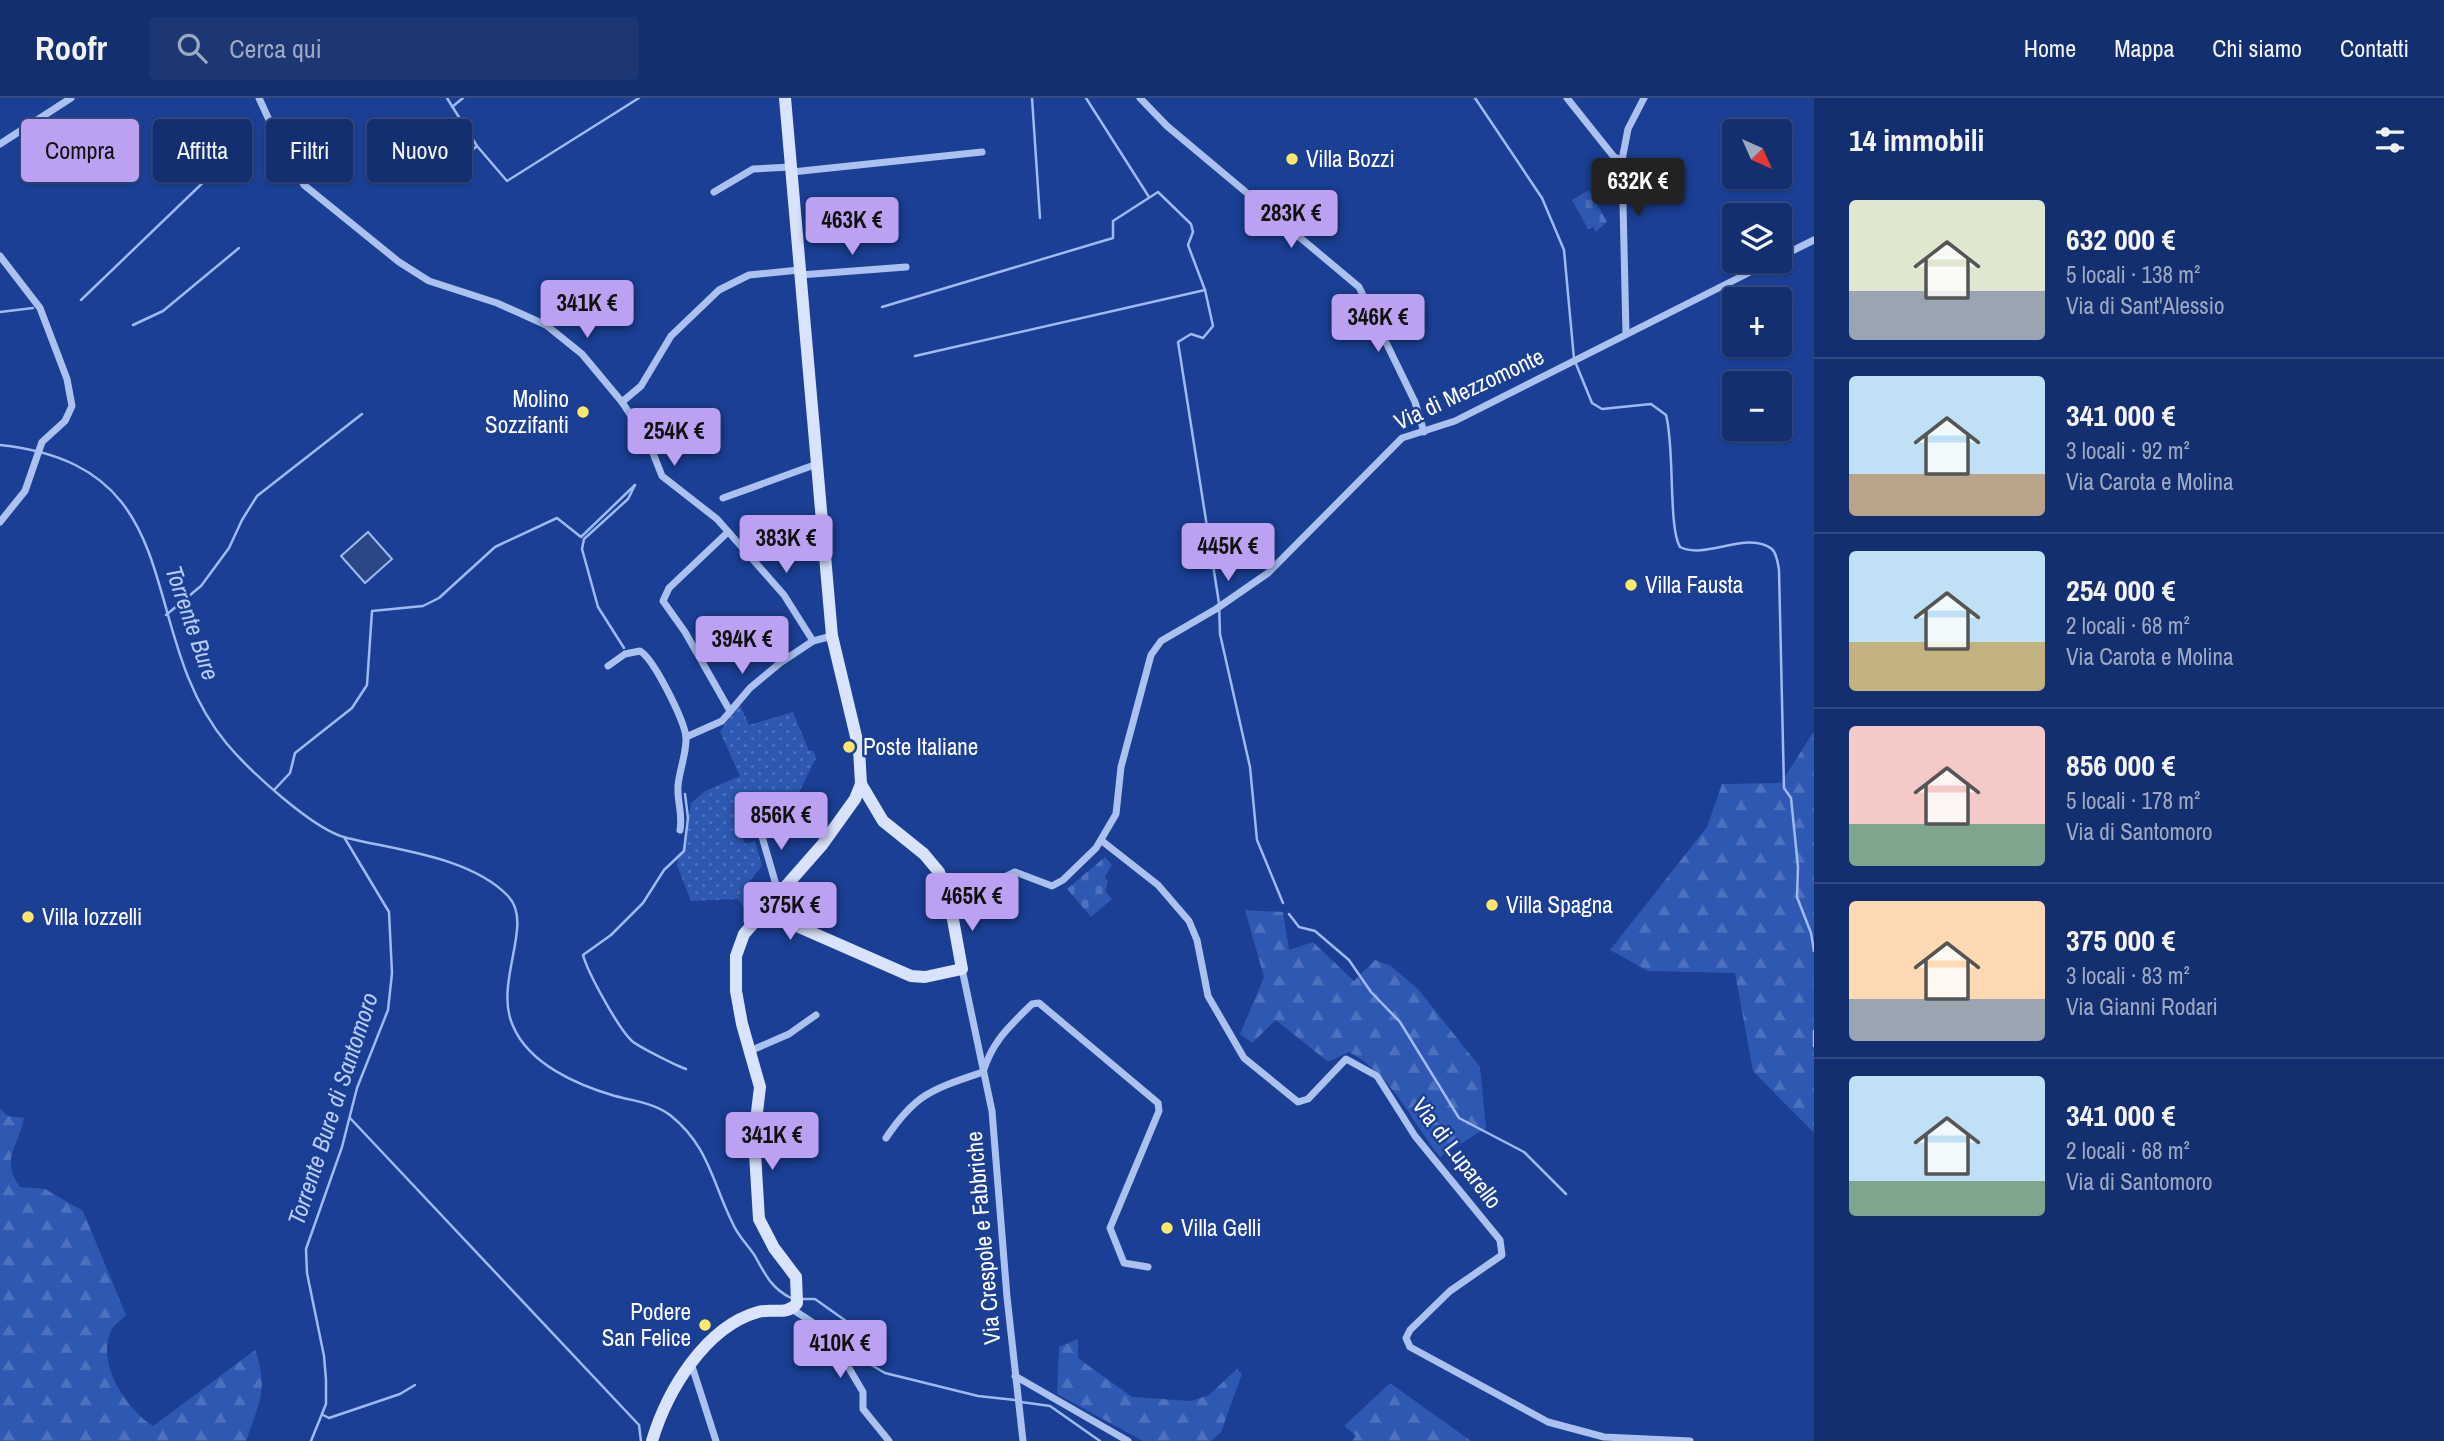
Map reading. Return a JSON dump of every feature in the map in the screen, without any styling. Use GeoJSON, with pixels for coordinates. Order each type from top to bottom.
{"type":"FeatureCollection","features":[{"type":"Feature","properties":{"kind":"main road"},"geometry":{"type":"LineString","coordinates":[[771,907],[911,976],[925,977],[962,969],[950,903],[937,868],[883,821],[861,784],[859,749],[832,636],[785,98]]}},
{"type":"Feature","properties":{"kind":"main road"},"geometry":{"type":"LineString","coordinates":[[652,1441],[662,1414],[691,1363],[706,1343],[731,1325],[760,1311],[796,1300],[794,1273],[775,1248],[760,1219],[754,1137],[760,1087],[736,991],[736,956],[744,934],[771,907],[845,815],[861,784]]}},
{"type":"Feature","properties":{"kind":"street"},"geometry":{"type":"LineString","coordinates":[[0,144],[71,98]]}},
{"type":"Feature","properties":{"kind":"street"},"geometry":{"type":"LineString","coordinates":[[260,98],[281,146],[304,185],[316,195],[420,276],[514,310],[554,330],[582,354],[622,402],[649,443],[662,476],[708,511],[728,532],[784,595],[813,641]]}},
{"type":"Feature","properties":{"kind":"street"},"geometry":{"type":"LineString","coordinates":[[1140,98],[1174,132],[1359,287],[1415,402],[1424,432]]}},
{"type":"Feature","properties":{"kind":"street"},"geometry":{"type":"LineString","coordinates":[[1567,98],[1614,157],[1622,160]]}},
{"type":"Feature","properties":{"kind":"street"},"geometry":{"type":"LineString","coordinates":[[1626,334],[1622,160],[1628,129],[1644,98]]}},
{"type":"Feature","properties":{"kind":"street"},"geometry":{"type":"LineString","coordinates":[[714,192],[753,169],[791,169],[982,152]]}},
{"type":"Feature","properties":{"kind":"street"},"geometry":{"type":"LineString","coordinates":[[1792,251],[1814,240]]}},
{"type":"Feature","properties":{"kind":"street"},"geometry":{"type":"LineString","coordinates":[[0,256],[40,308],[68,379],[71,412],[42,442],[21,497],[0,522]]}},
{"type":"Feature","properties":{"kind":"street"},"geometry":{"type":"LineString","coordinates":[[622,402],[641,387],[671,336],[719,290],[749,275],[906,267]]}},
{"type":"Feature","properties":{"kind":"street","name":"Via di Mezzomonte"},"geometry":{"type":"LineString","coordinates":[[950,903],[1015,872],[1044,886],[1055,885],[1102,841],[1116,814],[1121,767],[1154,648],[1167,636],[1216,609],[1268,573],[1402,438],[1455,421],[1748,273]]}},
{"type":"Feature","properties":{"kind":"street"},"geometry":{"type":"LineString","coordinates":[[723,498],[817,464]]}},
{"type":"Feature","properties":{"kind":"street"},"geometry":{"type":"LineString","coordinates":[[728,532],[669,588],[663,601],[685,632],[730,711]]}},
{"type":"Feature","properties":{"kind":"street"},"geometry":{"type":"LineString","coordinates":[[686,737],[716,725],[763,676],[813,641],[832,636]]}},
{"type":"Feature","properties":{"kind":"street"},"geometry":{"type":"LineString","coordinates":[[608,666],[636,650],[646,655],[664,682],[686,737],[678,785],[682,815],[680,830]]}},
{"type":"Feature","properties":{"kind":"street"},"geometry":{"type":"LineString","coordinates":[[756,816],[771,907]]}},
{"type":"Feature","properties":{"kind":"street","name":"Via di Luparello"},"geometry":{"type":"LineString","coordinates":[[1102,841],[1158,885],[1189,921],[1197,940],[1208,996],[1250,1065],[1275,1081],[1298,1102],[1308,1099],[1346,1059],[1377,1076],[1415,1136],[1500,1240],[1502,1255],[1450,1291],[1410,1330],[1405,1338],[1410,1347],[1548,1422],[1604,1437],[1690,1441]]}},
{"type":"Feature","properties":{"kind":"street","name":"Via Crespole e Fabbriche"},"geometry":{"type":"LineString","coordinates":[[962,969],[992,1111],[1015,1376],[1128,1441]]}},
{"type":"Feature","properties":{"kind":"street"},"geometry":{"type":"LineString","coordinates":[[886,1138],[902,1114],[919,1097],[983,1072],[990,1049],[996,1040],[1032,1004],[1039,1003],[1158,1103],[1159,1111],[1110,1228],[1124,1263],[1148,1268]]}},
{"type":"Feature","properties":{"kind":"street"},"geometry":{"type":"LineString","coordinates":[[750,1051],[789,1034],[817,1016]]}},
{"type":"Feature","properties":{"kind":"street"},"geometry":{"type":"LineString","coordinates":[[796,1300],[833,1341],[863,1392],[863,1409],[890,1441]]}},
{"type":"Feature","properties":{"kind":"street"},"geometry":{"type":"LineString","coordinates":[[691,1363],[716,1441]]}},
{"type":"Feature","properties":{"kind":"street"},"geometry":{"type":"LineString","coordinates":[[1015,1376],[1023,1441]]}},
{"type":"Feature","properties":{"kind":"green space"},"geometry":{"type":"Polygon","coordinates":[[[1589,190],[1607,222],[1596,232],[1593,227],[1588,229],[1572,200],[1589,190]]]}},
{"type":"Feature","properties":{"kind":"green space"},"geometry":{"type":"Polygon","coordinates":[[[739,703],[749,725],[793,712],[809,751],[813,750],[816,758],[798,794],[756,816],[749,815],[739,825],[745,844],[755,841],[762,866],[749,882],[766,900],[750,916],[738,899],[691,901],[677,865],[678,857],[685,849],[691,803],[705,791],[740,776],[720,732],[739,703]]]}},
{"type":"Feature","properties":{"kind":"green space"},"geometry":{"type":"Polygon","coordinates":[[[1814,731],[1814,1133],[1753,1071],[1735,973],[1648,971],[1610,950],[1707,827],[1722,784],[1781,783],[1814,731]]]}},
{"type":"Feature","properties":{"kind":"green space"},"geometry":{"type":"Polygon","coordinates":[[[1105,857],[1112,865],[1105,877],[1108,882],[1105,891],[1112,899],[1091,917],[1067,889],[1105,857]]]}},
{"type":"Feature","properties":{"kind":"green space"},"geometry":{"type":"Polygon","coordinates":[[[1245,910],[1283,912],[1289,950],[1313,942],[1354,981],[1375,960],[1391,966],[1418,989],[1480,1067],[1486,1128],[1440,1157],[1389,1085],[1364,1061],[1349,1052],[1328,1062],[1276,1020],[1252,1043],[1240,1034],[1264,977],[1245,910]]]}},
{"type":"Feature","properties":{"kind":"green space"},"geometry":{"type":"Polygon","coordinates":[[[0,1109],[8,1116],[24,1118],[11,1161],[11,1169],[20,1187],[45,1189],[83,1211],[126,1315],[112,1329],[107,1344],[111,1371],[124,1398],[153,1426],[255,1350],[262,1386],[246,1441],[0,1441],[0,1109]]]}},
{"type":"Feature","properties":{"kind":"green space"},"geometry":{"type":"Polygon","coordinates":[[[1078,1339],[1078,1358],[1132,1397],[1191,1401],[1209,1395],[1237,1369],[1242,1374],[1221,1432],[1211,1441],[1143,1441],[1057,1394],[1059,1347],[1078,1339]]]}},
{"type":"Feature","properties":{"kind":"green space"},"geometry":{"type":"Polygon","coordinates":[[[1390,1383],[1471,1441],[1352,1441],[1356,1436],[1344,1426],[1390,1383]]]}},
{"type":"Feature","properties":{"kind":"shaded area"},"geometry":{"type":"Polygon","coordinates":[[[368,532],[392,559],[365,583],[341,556],[368,532]]]}},
{"type":"Feature","properties":{"kind":"waterway"},"geometry":{"type":"LineString","coordinates":[[447,98],[477,146],[507,181],[639,98]]}},
{"type":"Feature","properties":{"kind":"waterway"},"geometry":{"type":"LineString","coordinates":[[452,107],[463,98]]}},
{"type":"Feature","properties":{"kind":"waterway"},"geometry":{"type":"LineString","coordinates":[[1032,98],[1040,218]]}},
{"type":"Feature","properties":{"kind":"waterway"},"geometry":{"type":"LineString","coordinates":[[1086,98],[1149,197]]}},
{"type":"Feature","properties":{"kind":"waterway"},"geometry":{"type":"LineString","coordinates":[[1475,98],[1542,198],[1564,250],[1574,359],[1592,403],[1602,409],[1651,404],[1666,415],[1674,522],[1680,547],[1702,550],[1751,542],[1772,549],[1776,556],[1779,570],[1784,788],[1791,798],[1798,867],[1797,897],[1811,933],[1814,951]]}},
{"type":"Feature","properties":{"kind":"waterway"},"geometry":{"type":"LineString","coordinates":[[472,150],[477,146]]}},
{"type":"Feature","properties":{"kind":"waterway"},"geometry":{"type":"LineString","coordinates":[[81,300],[204,182]]}},
{"type":"Feature","properties":{"kind":"waterway"},"geometry":{"type":"LineString","coordinates":[[882,307],[1113,238],[1113,221],[1158,192],[1191,224],[1193,232],[1188,245],[1205,290],[1213,326],[1203,338],[1191,334],[1178,342],[1219,603],[1220,634],[1250,767],[1257,840],[1283,903]]}},
{"type":"Feature","properties":{"kind":"waterway"},"geometry":{"type":"LineString","coordinates":[[133,325],[163,311],[239,248]]}},
{"type":"Feature","properties":{"kind":"waterway"},"geometry":{"type":"LineString","coordinates":[[915,356],[1205,290]]}},
{"type":"Feature","properties":{"kind":"waterway"},"geometry":{"type":"LineString","coordinates":[[0,312],[33,308]]}},
{"type":"Feature","properties":{"kind":"waterway","name":"Torrente Bure"},"geometry":{"type":"LineString","coordinates":[[166,615],[201,586],[229,548],[257,496],[362,414]]}},
{"type":"Feature","properties":{"kind":"waterway","name":"Torrente Bure"},"geometry":{"type":"LineString","coordinates":[[0,445],[62,459],[105,485],[133,519],[151,560],[179,652],[198,699],[227,744],[250,769],[300,812],[333,833],[454,864],[474,872],[508,896],[515,908],[517,922],[508,1009],[520,1039],[542,1062],[570,1079],[657,1108],[683,1127],[702,1152],[738,1233],[769,1280],[791,1298]]}},
{"type":"Feature","properties":{"kind":"waterway"},"geometry":{"type":"LineString","coordinates":[[624,648],[598,607],[582,549],[584,539],[628,499],[635,485]]}},
{"type":"Feature","properties":{"kind":"waterway"},"geometry":{"type":"LineString","coordinates":[[275,789],[290,773],[295,753],[352,708],[367,685],[372,611],[423,606],[439,598],[495,547],[557,518],[581,537],[635,485]]}},
{"type":"Feature","properties":{"kind":"waterway"},"geometry":{"type":"LineString","coordinates":[[685,794],[688,818],[684,851],[664,870],[643,903],[611,935],[583,955],[604,1000],[632,1041],[686,1069]]}},
{"type":"Feature","properties":{"kind":"waterway","name":"Torrente Bure di Santomoro"},"geometry":{"type":"LineString","coordinates":[[311,1441],[326,1404],[326,1380],[324,1356],[307,1273],[306,1249],[342,1147],[357,1088],[388,1010],[392,973],[389,912],[344,837]]}},
{"type":"Feature","properties":{"kind":"waterway"},"geometry":{"type":"LineString","coordinates":[[1289,914],[1299,927],[1315,931],[1349,960],[1371,992],[1400,1022],[1459,1118],[1524,1152],[1566,1194]]}},
{"type":"Feature","properties":{"kind":"waterway"},"geometry":{"type":"LineString","coordinates":[[1814,1031],[1814,1046]]}},
{"type":"Feature","properties":{"kind":"waterway"},"geometry":{"type":"LineString","coordinates":[[350,1118],[639,1425],[641,1441]]}},
{"type":"Feature","properties":{"kind":"waterway"},"geometry":{"type":"LineString","coordinates":[[801,1299],[815,1299],[846,1321],[856,1356],[885,1373],[978,1396],[1015,1400]]}},
{"type":"Feature","properties":{"kind":"waterway"},"geometry":{"type":"LineString","coordinates":[[323,1415],[329,1418],[400,1394],[415,1385]]}},
{"type":"Feature","properties":{"kind":"waterway"},"geometry":{"type":"LineString","coordinates":[[1021,1402],[1050,1406],[1100,1441]]}},
{"type":"Feature","properties":{"kind":"place","name":"Villa Bozzi"},"geometry":{"type":"Point","coordinates":[1292,159]}},
{"type":"Feature","properties":{"kind":"place","name":"Molino Sozzifanti"},"geometry":{"type":"Point","coordinates":[583,412]}},
{"type":"Feature","properties":{"kind":"place","name":"Villa Fausta"},"geometry":{"type":"Point","coordinates":[1631,585]}},
{"type":"Feature","properties":{"kind":"place","name":"Poste Italiane"},"geometry":{"type":"Point","coordinates":[849,747]}},
{"type":"Feature","properties":{"kind":"place","name":"Villa Spagna"},"geometry":{"type":"Point","coordinates":[1492,905]}},
{"type":"Feature","properties":{"kind":"place","name":"Villa Iozzelli"},"geometry":{"type":"Point","coordinates":[28,917]}},
{"type":"Feature","properties":{"kind":"place","name":"Villa Gelli"},"geometry":{"type":"Point","coordinates":[1167,1228]}},
{"type":"Feature","properties":{"kind":"place","name":"Podere San Felice"},"geometry":{"type":"Point","coordinates":[705,1325]}}]}
